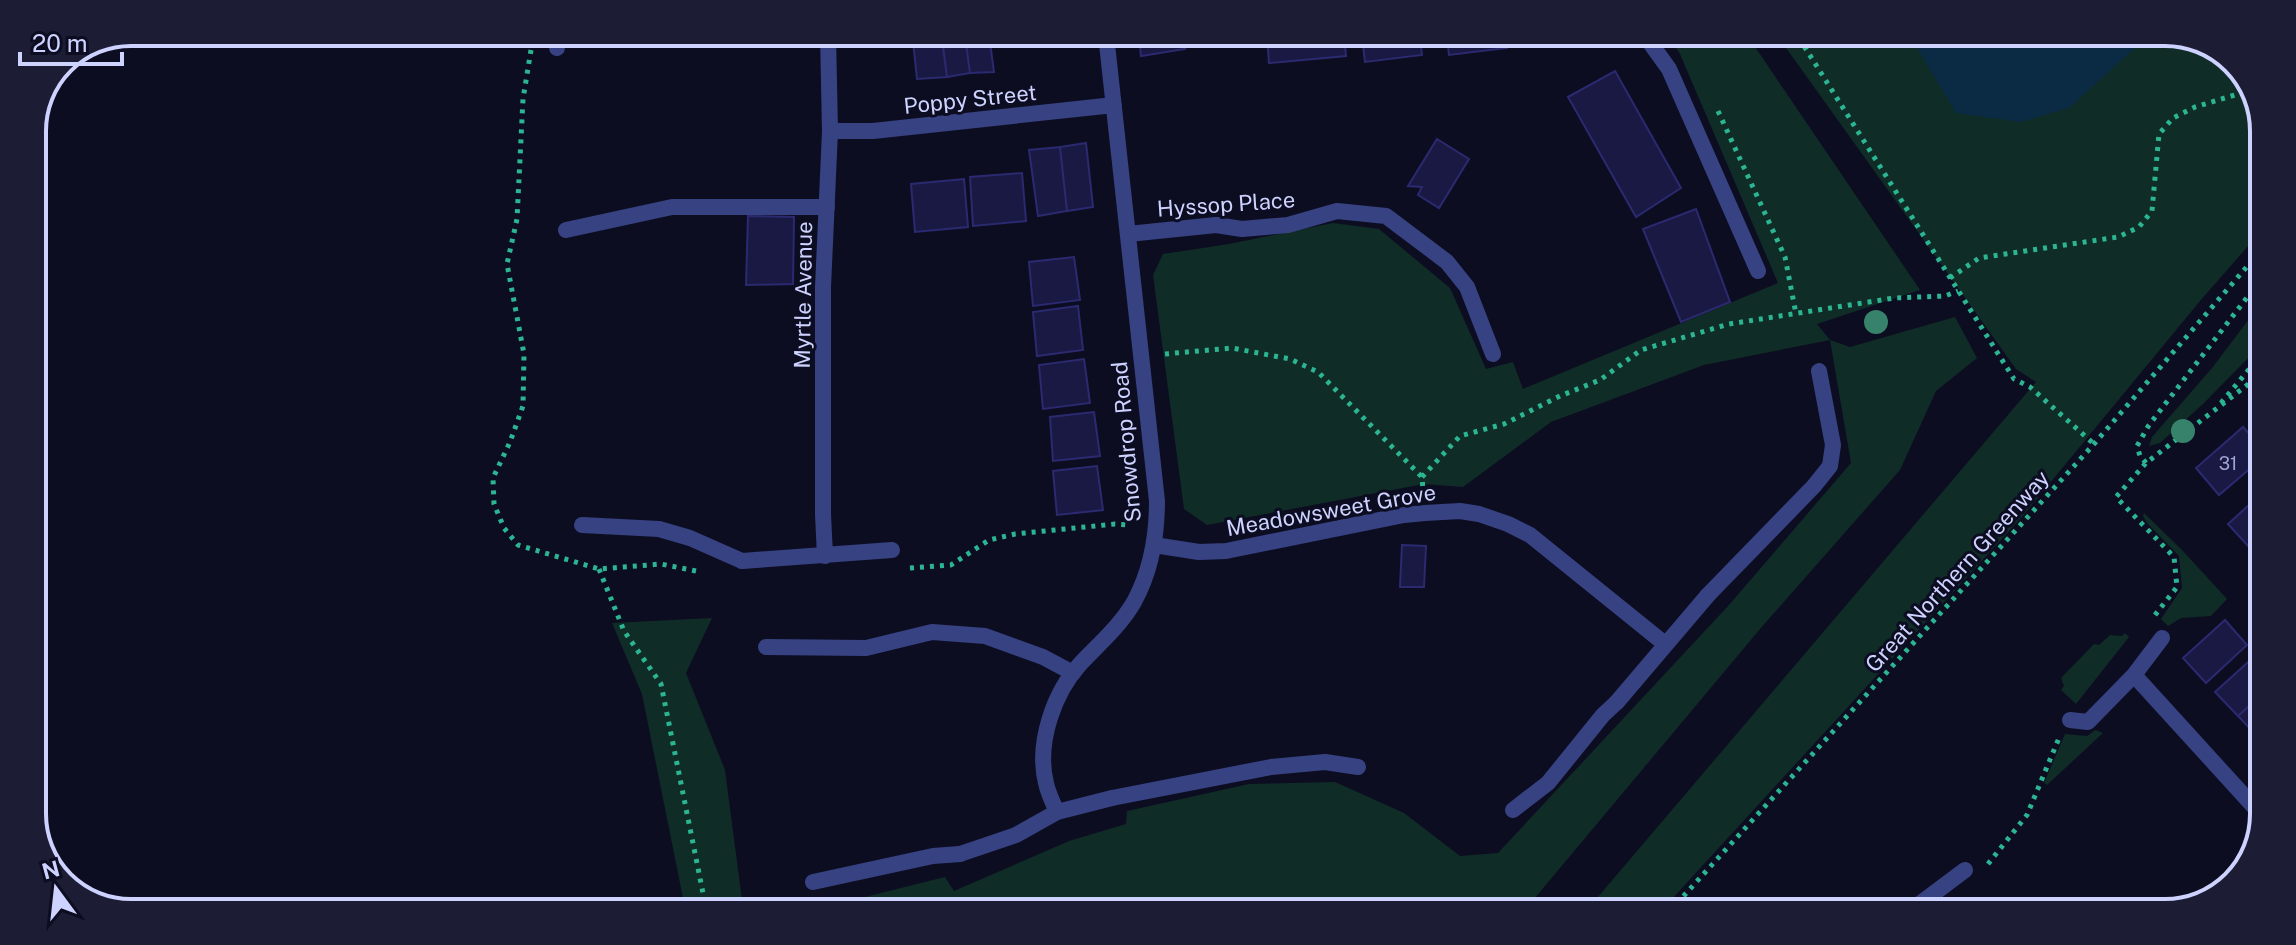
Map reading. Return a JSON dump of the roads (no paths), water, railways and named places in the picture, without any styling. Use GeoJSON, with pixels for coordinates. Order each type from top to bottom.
{"type":"FeatureCollection","features":[{"type":"Feature","properties":{"kind":"street","name":"Myrtle Avenue"},"geometry":{"type":"LineString","coordinates":[[825,556],[823,287],[830,131],[828,46]]}},
{"type":"Feature","properties":{"kind":"street","name":"Snowdrop Road"},"geometry":{"type":"LineString","coordinates":[[1057,812],[1046,782],[1044,756],[1047,730],[1055,706],[1073,673],[1117,627],[1133,603],[1146,577],[1157,527],[1157,501],[1107,46]]}},
{"type":"Feature","properties":{"kind":"street"},"geometry":{"type":"LineString","coordinates":[[1652,46],[1669,69],[1758,271]]}},
{"type":"Feature","properties":{"kind":"street","name":"Poppy Street"},"geometry":{"type":"LineString","coordinates":[[830,131],[873,131],[1114,105]]}},
{"type":"Feature","properties":{"kind":"street"},"geometry":{"type":"LineString","coordinates":[[566,230],[672,207],[827,207]]}},
{"type":"Feature","properties":{"kind":"street","name":"Hyssop Place"},"geometry":{"type":"LineString","coordinates":[[1128,234],[1216,225],[1242,229],[1288,225],[1337,211],[1386,216],[1447,262],[1467,287],[1493,354]]}},
{"type":"Feature","properties":{"kind":"street"},"geometry":{"type":"LineString","coordinates":[[1513,810],[1548,783],[1708,595],[1830,466],[1833,445],[1819,371]]}},
{"type":"Feature","properties":{"kind":"street","name":"Meadowsweet Grove"},"geometry":{"type":"LineString","coordinates":[[1154,545],[1199,552],[1226,551],[1404,515],[1460,511],[1479,514],[1530,535],[1665,644]]}},
{"type":"Feature","properties":{"kind":"street"},"geometry":{"type":"LineString","coordinates":[[582,525],[659,529],[690,538],[742,561],[892,550]]}},
{"type":"Feature","properties":{"kind":"street"},"geometry":{"type":"LineString","coordinates":[[766,647],[866,648],[932,632],[985,636],[1043,657],[1073,673]]}},
{"type":"Feature","properties":{"kind":"street"},"geometry":{"type":"LineString","coordinates":[[2070,720],[2088,722],[2134,675],[2162,638]]}},
{"type":"Feature","properties":{"kind":"street"},"geometry":{"type":"LineString","coordinates":[[2134,675],[2250,802]]}},
{"type":"Feature","properties":{"kind":"street"},"geometry":{"type":"LineString","coordinates":[[813,882],[933,856],[960,854],[1016,835],[1057,812],[1112,798],[1271,767],[1325,762],[1358,767]]}},
{"type":"Feature","properties":{"kind":"street"},"geometry":{"type":"LineString","coordinates":[[1930,899],[1965,870]]}},
{"type":"Feature","properties":{"kind":"water"},"geometry":{"type":"Polygon","coordinates":[[[1916,46],[2137,46],[2069,108],[2021,122],[1956,113],[1916,46]]]}}]}
